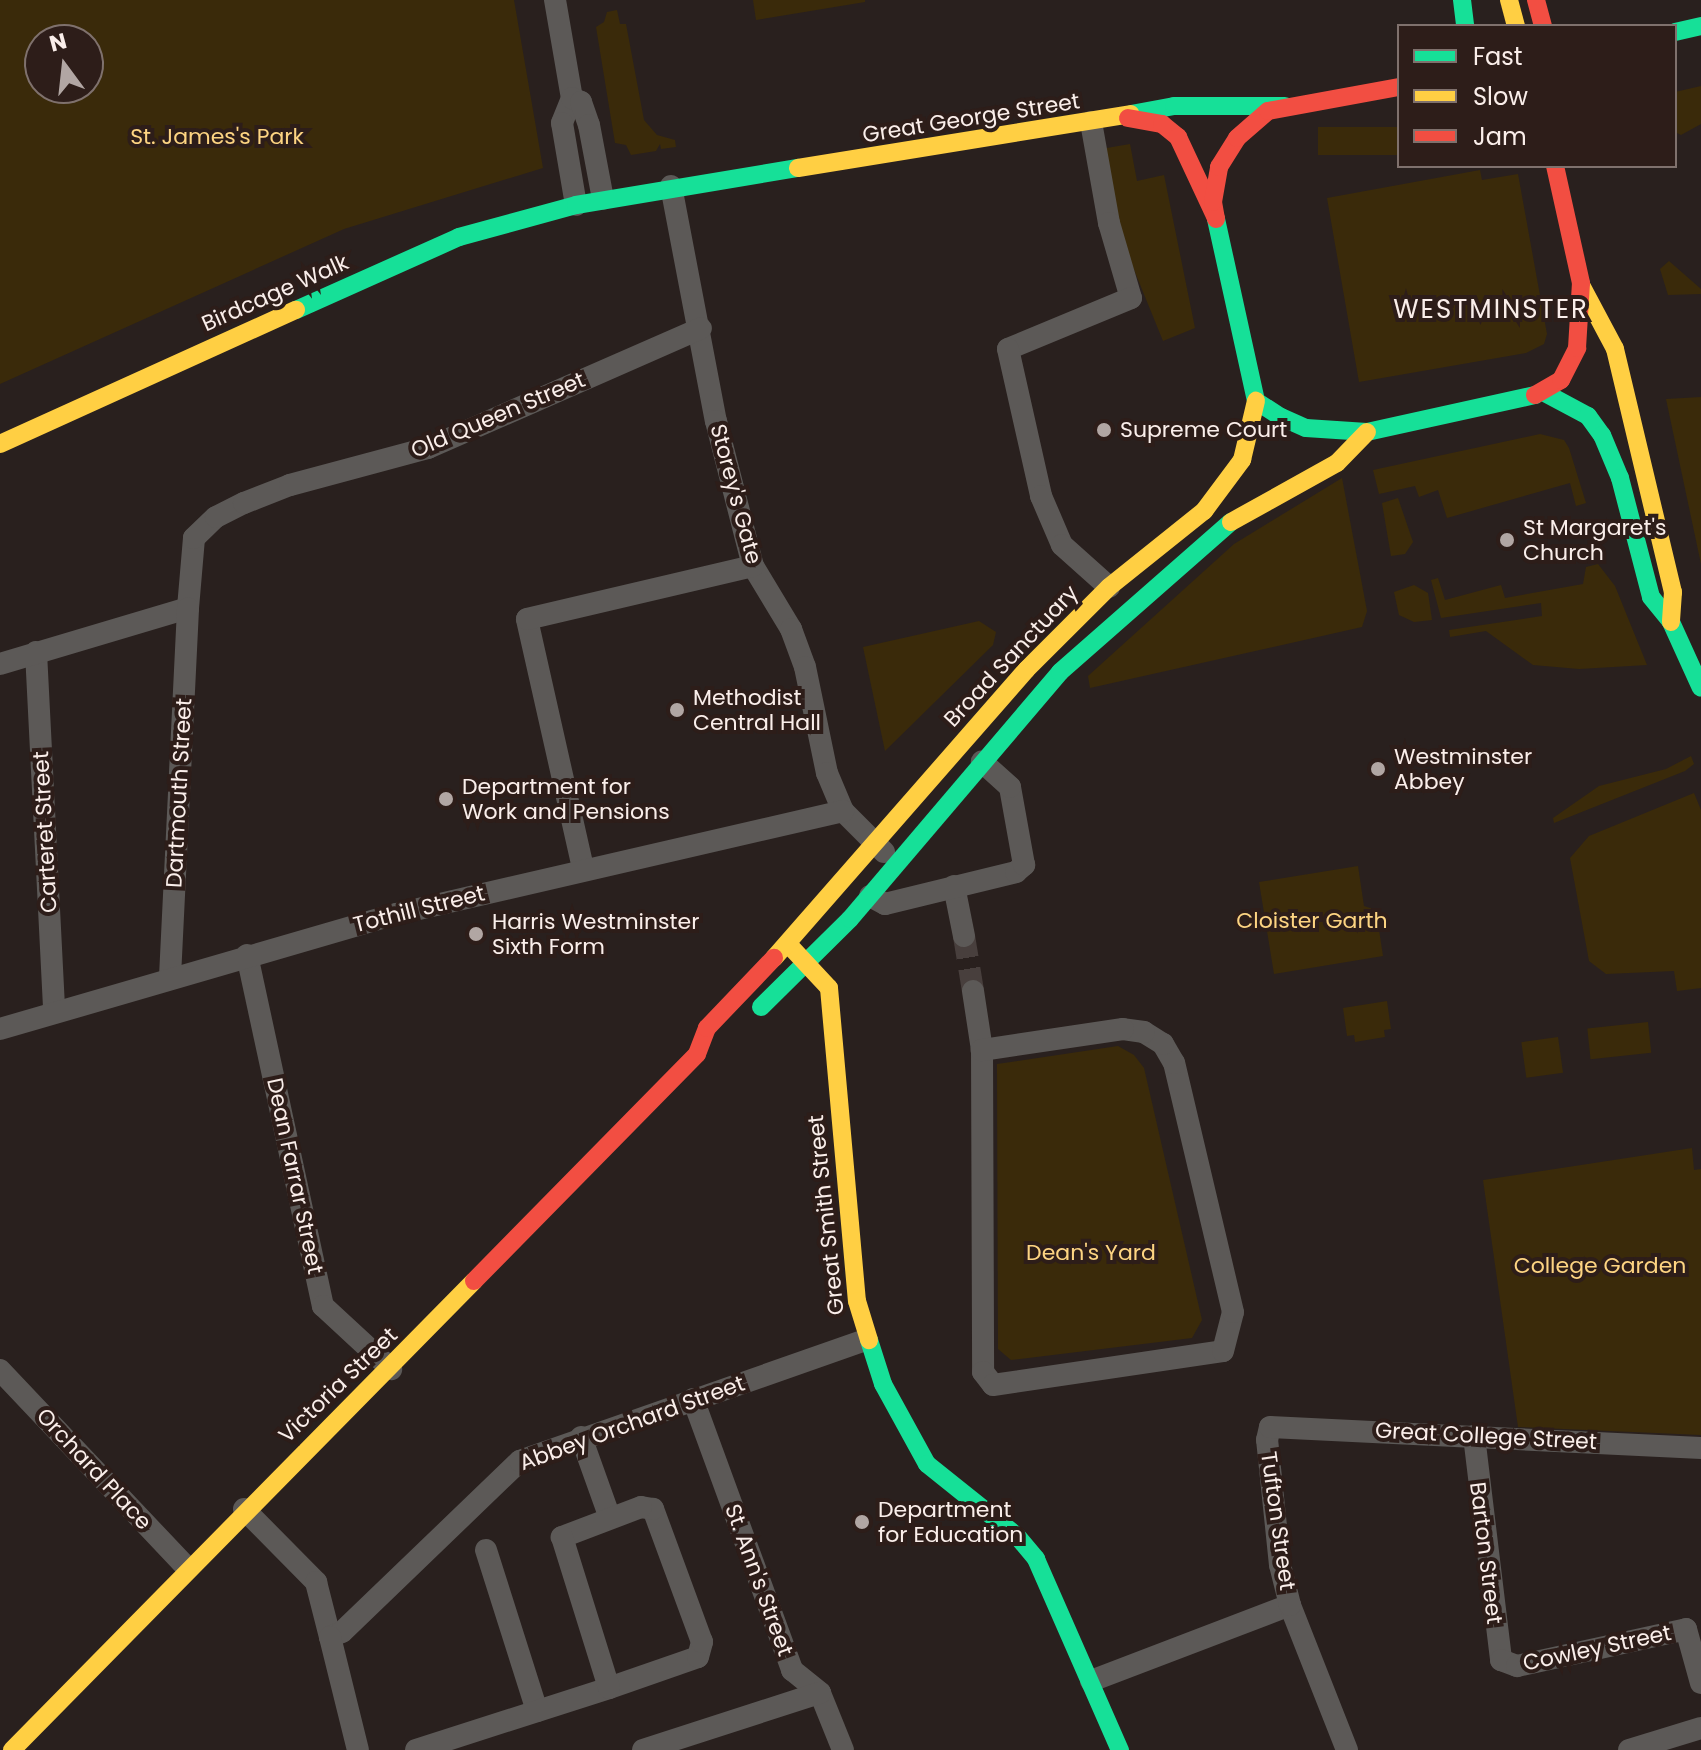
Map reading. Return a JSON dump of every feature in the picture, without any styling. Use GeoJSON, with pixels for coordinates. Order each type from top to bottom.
{"type":"FeatureCollection","features":[{"type":"Feature","properties":{"kind":"main road"},"geometry":{"type":"LineString","coordinates":[[1462,0],[1465,24]]}},
{"type":"Feature","properties":{"kind":"main road"},"geometry":{"type":"LineString","coordinates":[[1509,0],[1515,24]]}},
{"type":"Feature","properties":{"kind":"main road"},"geometry":{"type":"LineString","coordinates":[[1536,0],[1542,24]]}},
{"type":"Feature","properties":{"kind":"main road"},"geometry":{"type":"LineString","coordinates":[[1677,32],[1701,26]]}},
{"type":"Feature","properties":{"kind":"main road","name":"Great George Street"},"geometry":{"type":"LineString","coordinates":[[1374,91],[1397,75]]}},
{"type":"Feature","properties":{"kind":"main road","name":"Great George Street"},"geometry":{"type":"LineString","coordinates":[[576,205],[671,186],[1121,118],[1174,106],[1285,106],[1397,87]]}},
{"type":"Feature","properties":{"kind":"main road"},"geometry":{"type":"LineString","coordinates":[[1374,91],[1397,104]]}},
{"type":"Feature","properties":{"kind":"main road"},"geometry":{"type":"LineString","coordinates":[[1285,106],[1258,116],[1226,153],[1215,180],[1216,218],[1256,401],[1306,428],[1367,432],[1545,393],[1572,365],[1581,283]]}},
{"type":"Feature","properties":{"kind":"main road"},"geometry":{"type":"LineString","coordinates":[[1121,118],[1154,121],[1178,137],[1216,218]]}},
{"type":"Feature","properties":{"kind":"main road"},"geometry":{"type":"LineString","coordinates":[[1555,168],[1581,283],[1615,349],[1673,592],[1671,622]]}},
{"type":"Feature","properties":{"kind":"main road","name":"Birdcage Walk"},"geometry":{"type":"LineString","coordinates":[[0,444],[459,237],[576,205]]}},
{"type":"Feature","properties":{"kind":"main road"},"geometry":{"type":"LineString","coordinates":[[1545,393],[1588,416],[1602,435],[1620,478],[1651,597],[1671,622],[1701,688]]}},
{"type":"Feature","properties":{"kind":"main road","name":"Broad Sanctuary"},"geometry":{"type":"LineString","coordinates":[[788,944],[1026,670],[1109,587],[1217,495],[1242,460],[1256,401]]}},
{"type":"Feature","properties":{"kind":"main road"},"geometry":{"type":"LineString","coordinates":[[750,1018],[870,896],[1060,672],[1182,560],[1230,523],[1337,463],[1367,432]]}},
{"type":"Feature","properties":{"kind":"main road","name":"Great Smith Street"},"geometry":{"type":"LineString","coordinates":[[788,944],[829,988],[857,1301],[866,1340],[883,1384],[927,1464],[1017,1536],[1036,1559],[1120,1750]]}},
{"type":"Feature","properties":{"kind":"main road","name":"Victoria Street"},"geometry":{"type":"LineString","coordinates":[[12,1750],[244,1509],[391,1369],[697,1054],[707,1028],[788,944]]}},
{"type":"Feature","properties":{"kind":"main road","name":"Victoria Street"},"geometry":{"type":"LineString","coordinates":[[697,1054],[721,1047]]}},
{"type":"Feature","properties":{"kind":"street"},"geometry":{"type":"LineString","coordinates":[[555,0],[572,98],[562,123],[576,205]]}},
{"type":"Feature","properties":{"kind":"street"},"geometry":{"type":"LineString","coordinates":[[572,98],[581,102],[589,125],[603,199]]}},
{"type":"Feature","properties":{"kind":"street"},"geometry":{"type":"LineString","coordinates":[[1091,122],[1109,223],[1131,298],[1008,349],[1041,496],[1062,545],[1109,587]]}},
{"type":"Feature","properties":{"kind":"street","name":"Storey's Gate"},"geometry":{"type":"LineString","coordinates":[[671,186],[701,328],[716,421],[753,566],[791,629],[805,667],[827,773],[843,811],[895,863]]}},
{"type":"Feature","properties":{"kind":"street","name":"Old Queen Street"},"geometry":{"type":"LineString","coordinates":[[203,527],[290,485],[428,448],[701,328]]}},
{"type":"Feature","properties":{"kind":"street","name":"Dartmouth Street"},"geometry":{"type":"LineString","coordinates":[[170,977],[188,608],[194,538],[203,527]]}},
{"type":"Feature","properties":{"kind":"street"},"geometry":{"type":"LineString","coordinates":[[583,868],[527,619],[753,566]]}},
{"type":"Feature","properties":{"kind":"street"},"geometry":{"type":"LineString","coordinates":[[0,664],[188,608]]}},
{"type":"Feature","properties":{"kind":"street","name":"Carteret Street"},"geometry":{"type":"LineString","coordinates":[[36,652],[54,1012]]}},
{"type":"Feature","properties":{"kind":"street"},"geometry":{"type":"LineString","coordinates":[[870,896],[885,904],[1016,872],[1024,865],[1010,787],[982,762]]}},
{"type":"Feature","properties":{"kind":"street","name":"Tothill Street"},"geometry":{"type":"LineString","coordinates":[[0,1029],[247,955],[583,868],[843,811]]}},
{"type":"Feature","properties":{"kind":"street"},"geometry":{"type":"LineString","coordinates":[[954,886],[964,936]]}},
{"type":"Feature","properties":{"kind":"street","name":"Dean Farrar Street"},"geometry":{"type":"LineString","coordinates":[[247,955],[323,1306],[391,1369]]}},
{"type":"Feature","properties":{"kind":"street"},"geometry":{"type":"LineString","coordinates":[[973,991],[982,1050],[983,1372],[993,1385],[1223,1351],[1233,1312],[1174,1063],[1163,1044],[1144,1032],[1123,1029],[982,1050]]}},
{"type":"Feature","properties":{"kind":"street","name":"Abbey Orchard Street"},"geometry":{"type":"LineString","coordinates":[[330,1637],[342,1632],[502,1474],[520,1461],[581,1437],[866,1340]]}},
{"type":"Feature","properties":{"kind":"street","name":"Orchard Place"},"geometry":{"type":"LineString","coordinates":[[0,1370],[187,1568]]}},
{"type":"Feature","properties":{"kind":"street","name":"St. Ann's Street"},"geometry":{"type":"LineString","coordinates":[[693,1399],[792,1670],[820,1693],[843,1750]]}},
{"type":"Feature","properties":{"kind":"street","name":"Great College Street"},"geometry":{"type":"LineString","coordinates":[[1270,1427],[1701,1448]]}},
{"type":"Feature","properties":{"kind":"street","name":"Tufton Street"},"geometry":{"type":"LineString","coordinates":[[1270,1427],[1274,1516],[1290,1605],[1347,1750]]}},
{"type":"Feature","properties":{"kind":"street","name":"Barton Street"},"geometry":{"type":"LineString","coordinates":[[1474,1436],[1499,1651],[1507,1666]]}},
{"type":"Feature","properties":{"kind":"street"},"geometry":{"type":"LineString","coordinates":[[581,1437],[610,1518]]}},
{"type":"Feature","properties":{"kind":"street"},"geometry":{"type":"LineString","coordinates":[[416,1750],[609,1688],[698,1657],[702,1642],[653,1509],[641,1507],[562,1537],[561,1547],[609,1688]]}},
{"type":"Feature","properties":{"kind":"street"},"geometry":{"type":"LineString","coordinates":[[244,1509],[316,1582],[358,1750]]}},
{"type":"Feature","properties":{"kind":"street"},"geometry":{"type":"LineString","coordinates":[[486,1550],[537,1711]]}},
{"type":"Feature","properties":{"kind":"street"},"geometry":{"type":"LineString","coordinates":[[1091,1681],[1290,1605]]}},
{"type":"Feature","properties":{"kind":"street","name":"Cowley Street"},"geometry":{"type":"LineString","coordinates":[[1507,1666],[1693,1627],[1701,1683]]}},
{"type":"Feature","properties":{"kind":"street"},"geometry":{"type":"LineString","coordinates":[[643,1750],[820,1693]]}},
{"type":"Feature","properties":{"kind":"street"},"geometry":{"type":"LineString","coordinates":[[1629,1750],[1701,1728]]}},
{"type":"Feature","properties":{"kind":"green space","name":"St. James's Park"},"geometry":{"type":"Polygon","coordinates":[[[0,0],[514,0],[543,168],[344,229],[0,384],[0,0]]]}},
{"type":"Feature","properties":{"kind":"green space"},"geometry":{"type":"Polygon","coordinates":[[[753,0],[865,0],[865,2],[756,20],[753,0]]]}},
{"type":"Feature","properties":{"kind":"green space"},"geometry":{"type":"Polygon","coordinates":[[[617,10],[620,24],[626,24],[644,120],[657,135],[675,140],[676,147],[661,149],[660,144],[656,151],[631,155],[626,145],[615,143],[596,27],[604,22],[607,12],[617,10]]]}},
{"type":"Feature","properties":{"kind":"green space"},"geometry":{"type":"Polygon","coordinates":[[[1701,86],[1701,124],[1681,135],[1677,133],[1677,92],[1701,86]]]}},
{"type":"Feature","properties":{"kind":"green space"},"geometry":{"type":"Polygon","coordinates":[[[1318,127],[1397,127],[1397,155],[1318,155],[1318,127]]]}},
{"type":"Feature","properties":{"kind":"green space"},"geometry":{"type":"Polygon","coordinates":[[[1130,144],[1137,181],[1164,175],[1195,328],[1163,341],[1126,250],[1101,149],[1130,144]]]}},
{"type":"Feature","properties":{"kind":"green space"},"geometry":{"type":"Polygon","coordinates":[[[1480,170],[1482,180],[1518,174],[1547,334],[1544,344],[1526,353],[1359,382],[1327,198],[1480,170]]]}},
{"type":"Feature","properties":{"kind":"green space"},"geometry":{"type":"Polygon","coordinates":[[[1669,261],[1701,289],[1701,294],[1668,295],[1660,269],[1669,261]]]}},
{"type":"Feature","properties":{"kind":"green space"},"geometry":{"type":"Polygon","coordinates":[[[1701,397],[1701,564],[1666,399],[1701,397]]]}},
{"type":"Feature","properties":{"kind":"green space"},"geometry":{"type":"Polygon","coordinates":[[[1540,434],[1564,440],[1586,503],[1576,506],[1570,483],[1447,518],[1438,490],[1419,497],[1415,486],[1379,494],[1373,470],[1540,434]]]}},
{"type":"Feature","properties":{"kind":"green space"},"geometry":{"type":"Polygon","coordinates":[[[1342,478],[1367,611],[1362,627],[1090,688],[1088,676],[1234,544],[1342,478]]]}},
{"type":"Feature","properties":{"kind":"green space"},"geometry":{"type":"Polygon","coordinates":[[[1398,498],[1413,542],[1405,554],[1391,556],[1382,503],[1398,498]]]}},
{"type":"Feature","properties":{"kind":"green space"},"geometry":{"type":"Polygon","coordinates":[[[1598,564],[1615,586],[1647,665],[1579,669],[1533,665],[1486,631],[1450,637],[1449,630],[1542,616],[1541,603],[1441,618],[1431,580],[1438,578],[1445,600],[1501,585],[1505,598],[1583,584],[1586,567],[1598,564]]]}},
{"type":"Feature","properties":{"kind":"green space"},"geometry":{"type":"Polygon","coordinates":[[[1414,585],[1428,593],[1432,620],[1414,622],[1399,615],[1394,592],[1414,585]]]}},
{"type":"Feature","properties":{"kind":"green space"},"geometry":{"type":"Polygon","coordinates":[[[979,621],[996,632],[993,645],[885,751],[863,647],[979,621]]]}},
{"type":"Feature","properties":{"kind":"green space"},"geometry":{"type":"Polygon","coordinates":[[[1691,756],[1694,764],[1685,771],[1554,823],[1553,818],[1599,786],[1666,769],[1691,756]]]}},
{"type":"Feature","properties":{"kind":"green space"},"geometry":{"type":"Polygon","coordinates":[[[1694,793],[1701,810],[1701,988],[1677,991],[1674,971],[1606,974],[1589,961],[1570,858],[1589,836],[1694,793]]]}},
{"type":"Feature","properties":{"kind":"green space","name":"Cloister Garth"},"geometry":{"type":"Polygon","coordinates":[[[1358,866],[1364,906],[1376,910],[1383,956],[1274,974],[1259,882],[1358,866]]]}},
{"type":"Feature","properties":{"kind":"green space"},"geometry":{"type":"Polygon","coordinates":[[[1387,1001],[1391,1029],[1384,1030],[1385,1037],[1355,1042],[1354,1035],[1347,1036],[1343,1008],[1387,1001]]]}},
{"type":"Feature","properties":{"kind":"green space"},"geometry":{"type":"Polygon","coordinates":[[[1648,1022],[1651,1053],[1591,1059],[1587,1028],[1648,1022]]]}},
{"type":"Feature","properties":{"kind":"green space"},"geometry":{"type":"Polygon","coordinates":[[[1558,1037],[1563,1073],[1526,1078],[1521,1042],[1558,1037]]]}},
{"type":"Feature","properties":{"kind":"green space","name":"Dean's Yard"},"geometry":{"type":"Polygon","coordinates":[[[1118,1046],[1134,1055],[1144,1068],[1202,1320],[1192,1338],[1011,1360],[998,1349],[997,1064],[1118,1046]]]}},
{"type":"Feature","properties":{"kind":"green space","name":"College Garden"},"geometry":{"type":"Polygon","coordinates":[[[1692,1148],[1694,1170],[1701,1169],[1701,1435],[1518,1427],[1483,1180],[1692,1148]]]}},
{"type":"Feature","properties":{"kind":"tunnel"},"geometry":{"type":"LineString","coordinates":[[964,936],[973,991]]}},
{"type":"Feature","properties":{"kind":"traffic: fast"},"geometry":{"type":"LineString","coordinates":[[1462,0],[1465,24]]}},
{"type":"Feature","properties":{"kind":"traffic: fast"},"geometry":{"type":"LineString","coordinates":[[1677,32],[1701,26]]}},
{"type":"Feature","properties":{"kind":"traffic: fast"},"geometry":{"type":"LineString","coordinates":[[1131,114],[1174,106],[1285,106]]}},
{"type":"Feature","properties":{"kind":"traffic: fast"},"geometry":{"type":"LineString","coordinates":[[296,310],[459,237],[576,205],[798,168]]}},
{"type":"Feature","properties":{"kind":"traffic: fast"},"geometry":{"type":"LineString","coordinates":[[1216,219],[1256,401],[1281,417],[1306,428],[1367,432],[1535,395]]}},
{"type":"Feature","properties":{"kind":"traffic: fast"},"geometry":{"type":"LineString","coordinates":[[1545,393],[1588,416],[1602,435],[1620,478],[1651,597],[1671,622],[1701,688]]}},
{"type":"Feature","properties":{"kind":"traffic: fast"},"geometry":{"type":"LineString","coordinates":[[761,1007],[850,919],[1060,672],[1231,522]]}},
{"type":"Feature","properties":{"kind":"traffic: fast"},"geometry":{"type":"LineString","coordinates":[[869,1340],[883,1384],[927,1464],[1017,1536],[1036,1559],[1120,1750]]}},
{"type":"Feature","properties":{"kind":"traffic: slow"},"geometry":{"type":"LineString","coordinates":[[1509,0],[1515,24]]}},
{"type":"Feature","properties":{"kind":"traffic: slow"},"geometry":{"type":"LineString","coordinates":[[798,168],[1131,114]]}},
{"type":"Feature","properties":{"kind":"traffic: slow"},"geometry":{"type":"LineString","coordinates":[[1581,285],[1615,349],[1673,592],[1671,622]]}},
{"type":"Feature","properties":{"kind":"traffic: slow"},"geometry":{"type":"LineString","coordinates":[[0,444],[296,310]]}},
{"type":"Feature","properties":{"kind":"traffic: slow"},"geometry":{"type":"LineString","coordinates":[[774,958],[1026,670],[1109,587],[1204,511],[1242,460],[1256,401]]}},
{"type":"Feature","properties":{"kind":"traffic: slow"},"geometry":{"type":"LineString","coordinates":[[1231,522],[1337,463],[1367,432]]}},
{"type":"Feature","properties":{"kind":"traffic: slow"},"geometry":{"type":"LineString","coordinates":[[788,944],[829,988],[857,1301],[869,1340]]}},
{"type":"Feature","properties":{"kind":"traffic: slow"},"geometry":{"type":"LineString","coordinates":[[12,1750],[474,1281]]}},
{"type":"Feature","properties":{"kind":"traffic: jam"},"geometry":{"type":"LineString","coordinates":[[1536,0],[1542,24]]}},
{"type":"Feature","properties":{"kind":"traffic: jam"},"geometry":{"type":"LineString","coordinates":[[1216,219],[1213,202],[1219,167],[1237,138],[1268,111],[1397,87]]}},
{"type":"Feature","properties":{"kind":"traffic: jam"},"geometry":{"type":"LineString","coordinates":[[1128,118],[1162,124],[1178,137],[1216,218]]}},
{"type":"Feature","properties":{"kind":"traffic: jam"},"geometry":{"type":"LineString","coordinates":[[1535,395],[1561,380],[1577,348],[1581,283],[1555,168]]}},
{"type":"Feature","properties":{"kind":"traffic: jam"},"geometry":{"type":"LineString","coordinates":[[474,1281],[697,1054],[707,1028],[774,958]]}},
{"type":"Feature","properties":{"kind":"place","name":"Supreme Court"},"geometry":{"type":"Point","coordinates":[1104,430]}},
{"type":"Feature","properties":{"kind":"place","name":"St Margaret's Church"},"geometry":{"type":"Point","coordinates":[1507,540]}},
{"type":"Feature","properties":{"kind":"place","name":"Methodist Central Hall"},"geometry":{"type":"Point","coordinates":[677,710]}},
{"type":"Feature","properties":{"kind":"place","name":"Westminster Abbey"},"geometry":{"type":"Point","coordinates":[1378,769]}},
{"type":"Feature","properties":{"kind":"place","name":"Department for Work and Pensions"},"geometry":{"type":"Point","coordinates":[446,799]}},
{"type":"Feature","properties":{"kind":"place","name":"Harris Westminster Sixth Form"},"geometry":{"type":"Point","coordinates":[476,934]}},
{"type":"Feature","properties":{"kind":"place","name":"Department for Education"},"geometry":{"type":"Point","coordinates":[862,1522]}},
{"type":"Feature","properties":{"kind":"district","name":"WESTMINSTER"},"geometry":{"type":"Point","coordinates":[1491,310]}}]}
